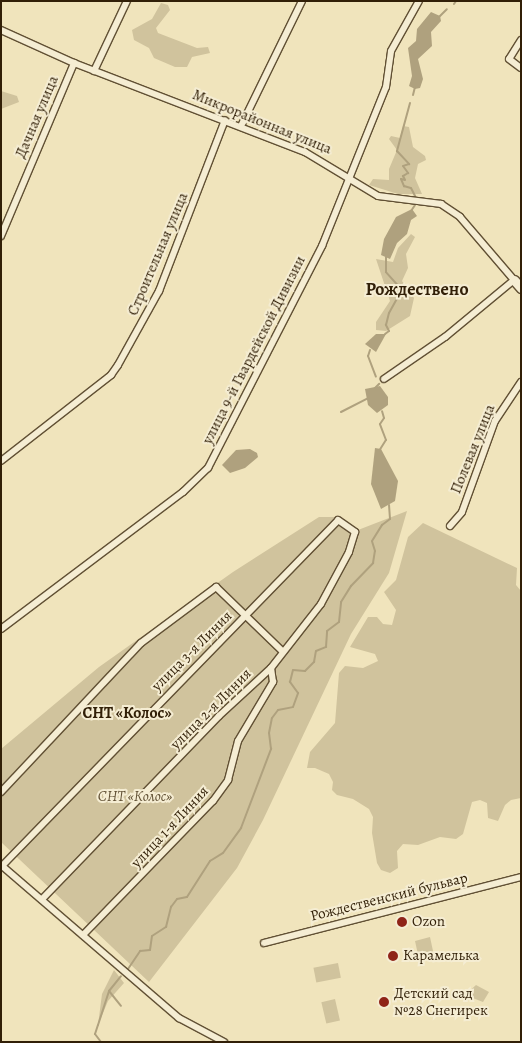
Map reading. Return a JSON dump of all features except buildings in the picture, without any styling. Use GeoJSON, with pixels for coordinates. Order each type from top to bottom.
{"type":"FeatureCollection","features":[{"type":"Feature","properties":{"kind":"street"},"geometry":{"type":"LineString","coordinates":[[94,71],[127,1]]}},
{"type":"Feature","properties":{"kind":"street"},"geometry":{"type":"LineString","coordinates":[[241,126],[302,1]]}},
{"type":"Feature","properties":{"kind":"street","name":"улица 9-й Гвардейской Дивизии"},"geometry":{"type":"LineString","coordinates":[[1,629],[175,498],[208,468],[322,246],[386,87],[391,51],[419,1]]}},
{"type":"Feature","properties":{"kind":"street","name":"Микрорайонная улица"},"geometry":{"type":"LineString","coordinates":[[1,30],[74,63],[241,126],[313,156],[378,196],[430,202],[453,211],[521,288]]}},
{"type":"Feature","properties":{"kind":"street"},"geometry":{"type":"LineString","coordinates":[[521,40],[509,59],[521,68]]}},
{"type":"Feature","properties":{"kind":"street","name":"Дачная улица"},"geometry":{"type":"LineString","coordinates":[[1,236],[74,63]]}},
{"type":"Feature","properties":{"kind":"street","name":"Строительная улица"},"geometry":{"type":"LineString","coordinates":[[1,461],[111,375],[118,366],[159,290],[225,120]]}},
{"type":"Feature","properties":{"kind":"street"},"geometry":{"type":"LineString","coordinates":[[384,379],[444,337],[514,280]]}},
{"type":"Feature","properties":{"kind":"street","name":"Полевая улица"},"geometry":{"type":"LineString","coordinates":[[450,526],[462,512],[495,421],[521,382]]}},
{"type":"Feature","properties":{"kind":"street","name":"улица 3-я Линия"},"geometry":{"type":"LineString","coordinates":[[2,866],[338,520]]}},
{"type":"Feature","properties":{"kind":"street","name":"улица 2-я Линия"},"geometry":{"type":"LineString","coordinates":[[42,898],[219,716],[271,668],[321,604],[350,552],[355,532],[338,520]]}},
{"type":"Feature","properties":{"kind":"street"},"geometry":{"type":"LineString","coordinates":[[1,792],[141,643],[216,587],[243,616],[283,652]]}},
{"type":"Feature","properties":{"kind":"street","name":"улица 1-я Линия"},"geometry":{"type":"LineString","coordinates":[[83,935],[213,801],[228,780],[238,741],[273,682],[271,668]]}},
{"type":"Feature","properties":{"kind":"street"},"geometry":{"type":"LineString","coordinates":[[2,866],[42,898],[179,1018],[224,1042]]}},
{"type":"Feature","properties":{"kind":"street","name":"Рождественский бульвар"},"geometry":{"type":"LineString","coordinates":[[264,943],[521,877]]}},
{"type":"Feature","properties":{"kind":"green space"},"geometry":{"type":"Polygon","coordinates":[[[161,3],[168,5],[170,10],[156,28],[158,33],[197,48],[208,47],[210,53],[192,57],[187,67],[175,67],[154,58],[149,48],[134,40],[132,30],[152,19],[161,3]]]}},
{"type":"Feature","properties":{"kind":"green space"},"geometry":{"type":"Polygon","coordinates":[[[1,91],[17,96],[19,102],[1,109],[1,91]]]}},
{"type":"Feature","properties":{"kind":"green space"},"geometry":{"type":"Polygon","coordinates":[[[403,126],[409,127],[413,147],[425,156],[426,160],[418,164],[415,178],[422,194],[398,194],[369,185],[373,179],[389,180],[389,169],[397,150],[389,139],[391,136],[400,138],[403,126]]]}},
{"type":"Feature","properties":{"kind":"green space"},"geometry":{"type":"Polygon","coordinates":[[[411,234],[415,237],[406,254],[408,268],[402,281],[414,298],[410,316],[386,331],[376,330],[376,322],[390,301],[376,259],[393,262],[398,248],[411,234]]]}},
{"type":"Feature","properties":{"kind":"green space","name":"СНТ «Колос»"},"geometry":{"type":"Polygon","coordinates":[[[407,511],[389,573],[351,634],[263,820],[237,868],[149,982],[1,842],[1,749],[99,667],[233,572],[319,517],[340,517],[358,530],[407,511]]]}},
{"type":"Feature","properties":{"kind":"green space"},"geometry":{"type":"Polygon","coordinates":[[[423,523],[517,568],[516,585],[521,591],[521,798],[511,800],[505,805],[498,821],[488,818],[487,803],[480,800],[472,802],[463,834],[456,839],[440,837],[418,845],[403,844],[397,851],[398,868],[390,873],[381,870],[377,863],[372,833],[373,817],[369,809],[353,799],[337,795],[332,790],[333,782],[329,774],[315,768],[307,768],[310,752],[335,723],[339,673],[345,666],[363,668],[378,661],[375,654],[350,647],[368,617],[377,617],[383,624],[392,625],[396,610],[384,592],[396,580],[408,537],[423,523]]]}},
{"type":"Feature","properties":{"kind":"green space"},"geometry":{"type":"Polygon","coordinates":[[[430,937],[433,951],[428,957],[419,959],[415,941],[430,937]]]}},
{"type":"Feature","properties":{"kind":"green space"},"geometry":{"type":"Polygon","coordinates":[[[338,963],[341,978],[316,982],[313,968],[338,963]]]}},
{"type":"Feature","properties":{"kind":"green space"},"geometry":{"type":"Polygon","coordinates":[[[114,970],[124,983],[108,1001],[98,1025],[102,994],[114,970]]]}},
{"type":"Feature","properties":{"kind":"green space"},"geometry":{"type":"Polygon","coordinates":[[[476,985],[489,992],[483,1002],[465,995],[476,985]]]}},
{"type":"Feature","properties":{"kind":"green space"},"geometry":{"type":"Polygon","coordinates":[[[335,999],[340,1020],[326,1024],[321,1002],[335,999]]]}},
{"type":"Feature","properties":{"kind":"shaded area"},"geometry":{"type":"Polygon","coordinates":[[[431,12],[440,16],[441,21],[431,32],[432,46],[418,59],[423,79],[420,88],[415,89],[409,86],[412,76],[408,48],[416,41],[417,29],[431,12]]]}},
{"type":"Feature","properties":{"kind":"shaded area"},"geometry":{"type":"Polygon","coordinates":[[[412,209],[417,216],[411,220],[407,234],[397,243],[390,259],[381,255],[384,239],[396,217],[412,209]]]}},
{"type":"Feature","properties":{"kind":"shaded area"},"geometry":{"type":"Polygon","coordinates":[[[376,334],[386,334],[376,352],[365,344],[376,334]]]}},
{"type":"Feature","properties":{"kind":"shaded area"},"geometry":{"type":"Polygon","coordinates":[[[380,386],[388,397],[388,405],[377,413],[368,405],[365,389],[380,386]]]}},
{"type":"Feature","properties":{"kind":"shaded area"},"geometry":{"type":"Polygon","coordinates":[[[375,448],[381,449],[398,481],[395,501],[381,509],[371,484],[375,448]]]}},
{"type":"Feature","properties":{"kind":"shaded area"},"geometry":{"type":"Polygon","coordinates":[[[250,449],[257,453],[258,457],[245,468],[230,473],[222,465],[236,450],[250,449]]]}},
{"type":"Feature","properties":{"kind":"waterway"},"geometry":{"type":"LineString","coordinates":[[439,17],[447,9]]}},
{"type":"Feature","properties":{"kind":"waterway"},"geometry":{"type":"LineString","coordinates":[[413,95],[415,87]]}},
{"type":"Feature","properties":{"kind":"waterway"},"geometry":{"type":"LineString","coordinates":[[410,103],[397,151],[409,164],[403,166],[408,173],[403,176],[405,180],[401,179],[404,186],[411,188],[415,196]]}},
{"type":"Feature","properties":{"kind":"waterway"},"geometry":{"type":"LineString","coordinates":[[411,211],[415,205]]}},
{"type":"Feature","properties":{"kind":"waterway"},"geometry":{"type":"LineString","coordinates":[[385,334],[389,331],[386,325],[389,313],[402,290],[386,272],[386,257]]}},
{"type":"Feature","properties":{"kind":"waterway"},"geometry":{"type":"LineString","coordinates":[[370,350],[368,356],[376,377]]}},
{"type":"Feature","properties":{"kind":"waterway"},"geometry":{"type":"LineString","coordinates":[[375,388],[379,384]]}},
{"type":"Feature","properties":{"kind":"waterway"},"geometry":{"type":"LineString","coordinates":[[341,412],[369,398]]}},
{"type":"Feature","properties":{"kind":"waterway"},"geometry":{"type":"LineString","coordinates":[[379,451],[386,440],[380,424],[384,418],[382,411]]}},
{"type":"Feature","properties":{"kind":"waterway"},"geometry":{"type":"LineString","coordinates":[[128,969],[140,951],[150,950],[152,936],[166,927],[171,907],[177,899],[187,897],[210,861],[223,853],[241,828],[271,749],[269,733],[272,718],[278,710],[293,707],[298,693],[290,682],[293,670],[305,671],[314,662],[316,651],[326,647],[327,631],[339,622],[341,602],[351,586],[373,563],[375,551],[372,541],[382,525],[390,519],[389,505]]}},
{"type":"Feature","properties":{"kind":"waterway"},"geometry":{"type":"LineString","coordinates":[[101,1042],[95,1034],[109,991],[121,976]]}},
{"type":"Feature","properties":{"kind":"waterway"},"geometry":{"type":"LineString","coordinates":[[109,991],[121,1006]]}},
{"type":"Feature","properties":{"kind":"place","name":"Ozon"},"geometry":{"type":"Point","coordinates":[402,922]}},
{"type":"Feature","properties":{"kind":"place","name":"Карамелька"},"geometry":{"type":"Point","coordinates":[393,956]}},
{"type":"Feature","properties":{"kind":"place","name":"Детский сад №28 Снегирек"},"geometry":{"type":"Point","coordinates":[384,1002]}},
{"type":"Feature","properties":{"kind":"district","name":"Рождествено"},"geometry":{"type":"Point","coordinates":[417,289]}},
{"type":"Feature","properties":{"kind":"district","name":"СНТ «Колос»"},"geometry":{"type":"Point","coordinates":[127,713]}}]}
